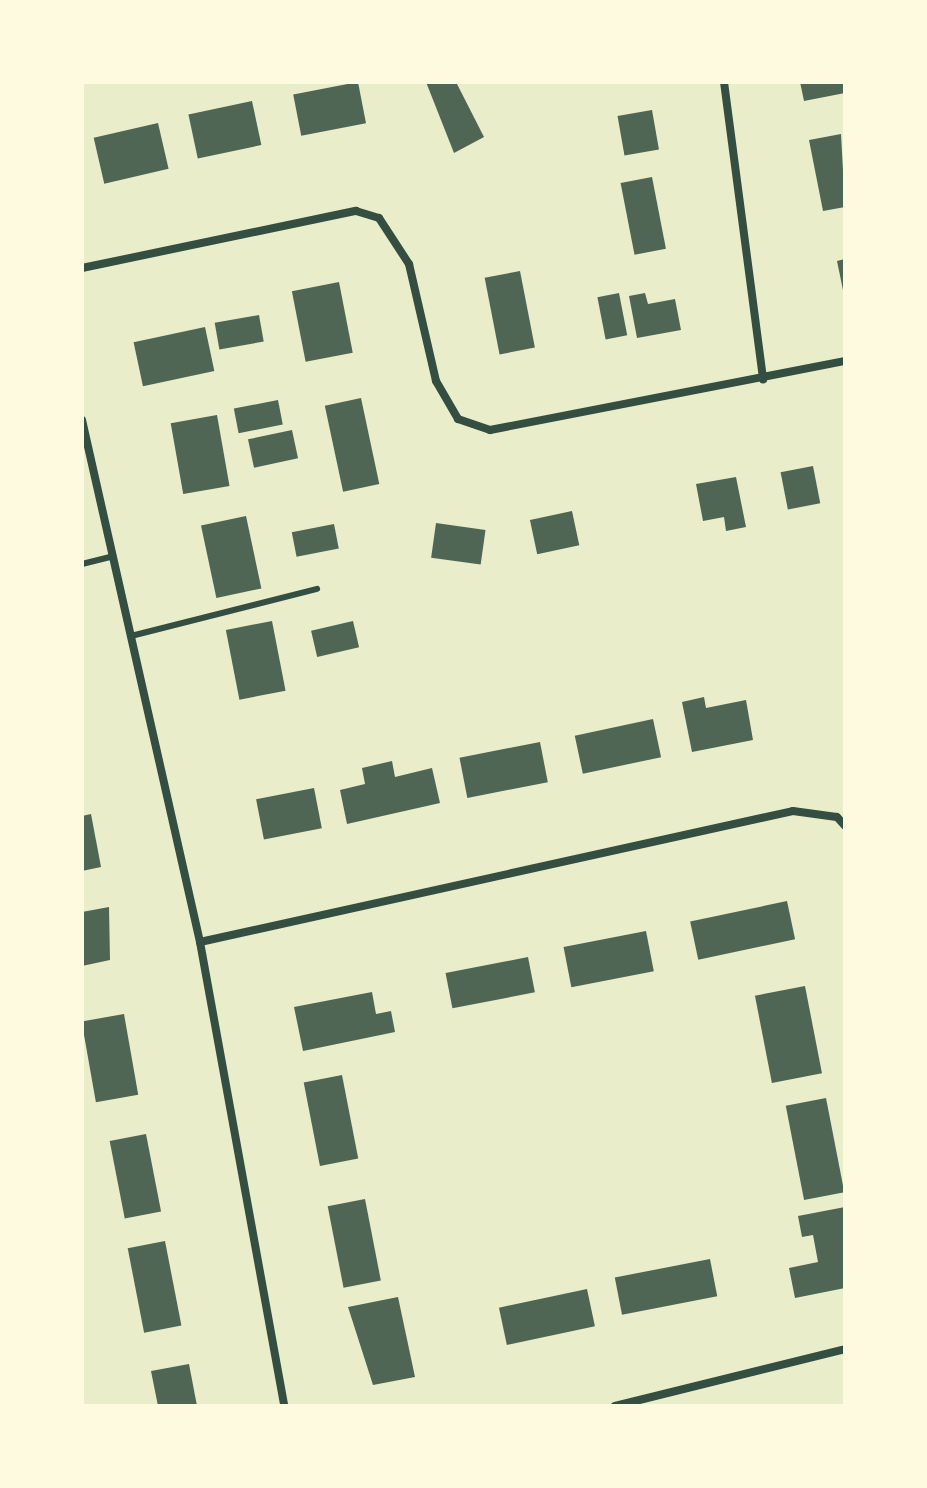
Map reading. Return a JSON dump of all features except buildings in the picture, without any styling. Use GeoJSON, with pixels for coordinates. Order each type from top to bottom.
{"type":"FeatureCollection","features":[{"type":"Feature","properties":{"kind":"street"},"geometry":{"type":"LineString","coordinates":[[724,82],[763,379]]}},
{"type":"Feature","properties":{"kind":"street"},"geometry":{"type":"LineString","coordinates":[[82,268],[356,211],[379,218],[409,264],[436,381],[458,419],[490,430],[536,425],[845,361]]}},
{"type":"Feature","properties":{"kind":"street"},"geometry":{"type":"LineString","coordinates":[[82,420],[200,942],[284,1406]]}},
{"type":"Feature","properties":{"kind":"street"},"geometry":{"type":"LineString","coordinates":[[200,942],[793,811],[837,817],[845,826]]}},
{"type":"Feature","properties":{"kind":"street"},"geometry":{"type":"LineString","coordinates":[[615,1406],[845,1349]]}},
{"type":"Feature","properties":{"kind":"lane"},"geometry":{"type":"LineString","coordinates":[[82,564],[113,556]]}},
{"type":"Feature","properties":{"kind":"lane"},"geometry":{"type":"LineString","coordinates":[[131,636],[317,589]]}}]}
